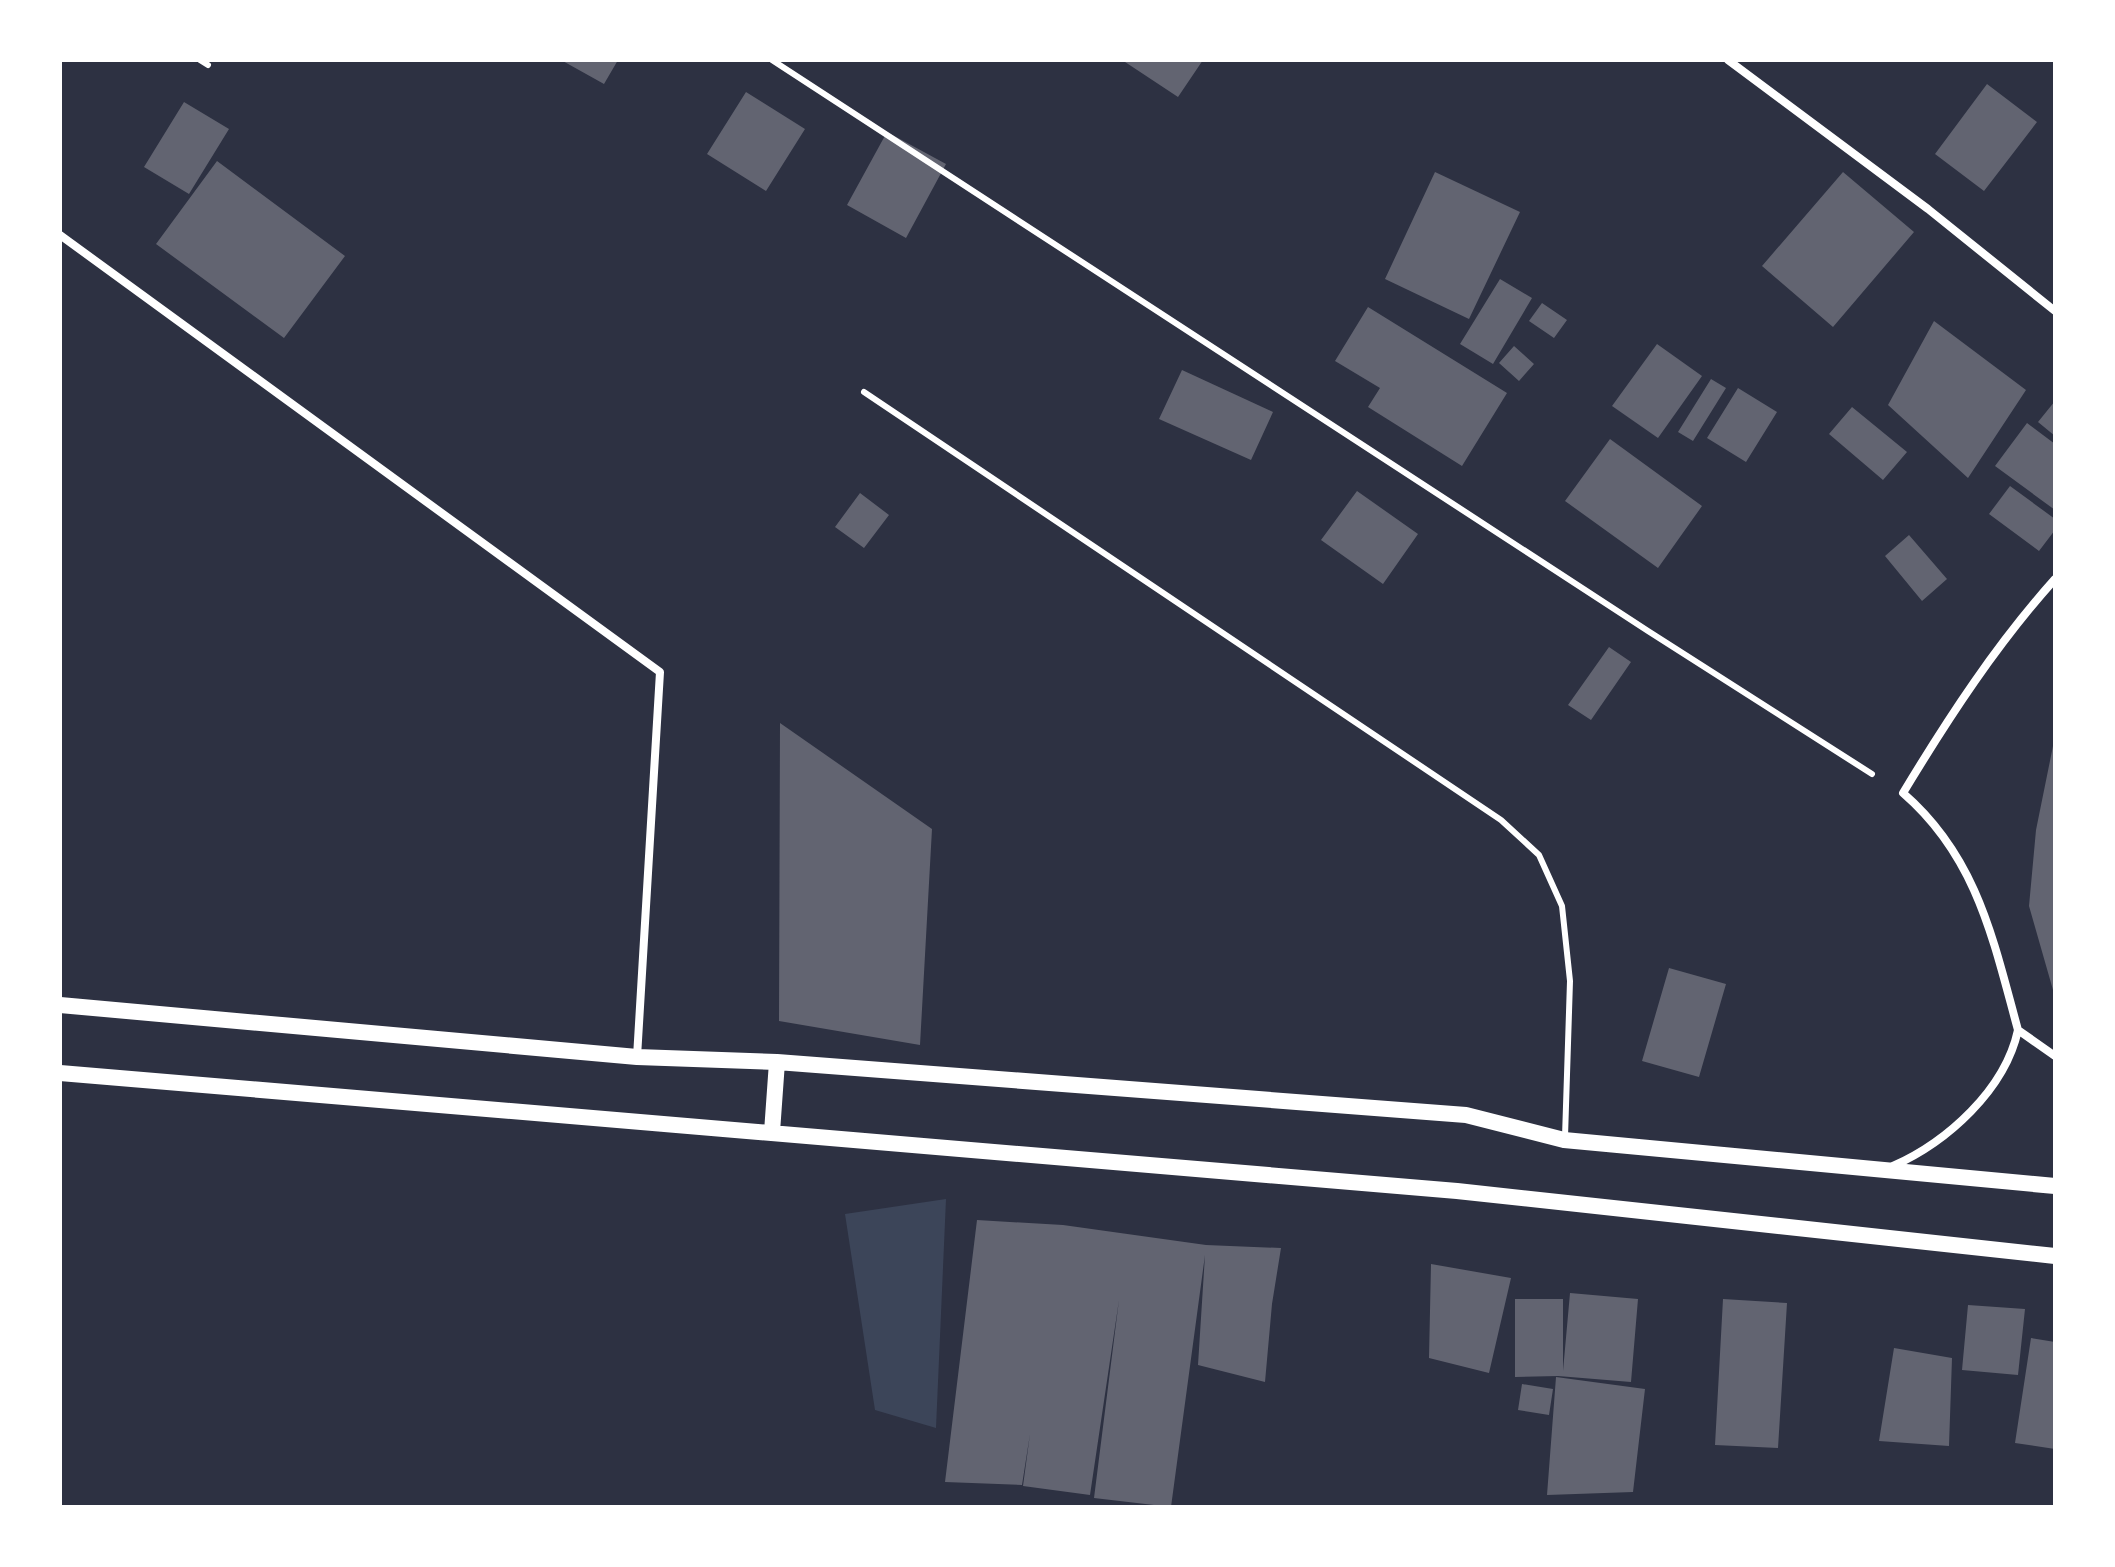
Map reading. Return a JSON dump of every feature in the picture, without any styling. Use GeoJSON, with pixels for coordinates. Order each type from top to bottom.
{"type":"FeatureCollection","features":[{"type":"Feature","properties":{"kind":"main road"},"geometry":{"type":"LineString","coordinates":[[60,1005],[637,1057],[777,1062],[1466,1115],[1564,1140],[2055,1186]]}},
{"type":"Feature","properties":{"kind":"main road"},"geometry":{"type":"LineString","coordinates":[[772,1132],[777,1062]]}},
{"type":"Feature","properties":{"kind":"main road"},"geometry":{"type":"LineString","coordinates":[[60,1073],[1457,1191],[2055,1256]]}},
{"type":"Feature","properties":{"kind":"street"},"geometry":{"type":"LineString","coordinates":[[1728,60],[1928,209],[2055,311]]}},
{"type":"Feature","properties":{"kind":"street"},"geometry":{"type":"LineString","coordinates":[[60,235],[660,672],[637,1057]]}},
{"type":"Feature","properties":{"kind":"street"},"geometry":{"type":"LineString","coordinates":[[1883,1171],[1923,1149],[1973,1108],[2015,1045],[2018,1030],[1990,927],[1973,882],[1936,824],[1903,793],[1955,707],[2017,621],[2055,579]]}},
{"type":"Feature","properties":{"kind":"street"},"geometry":{"type":"LineString","coordinates":[[2018,1030],[2055,1056]]}},
{"type":"Feature","properties":{"kind":"lane"},"geometry":{"type":"LineString","coordinates":[[200,60],[208,65]]}},
{"type":"Feature","properties":{"kind":"lane"},"geometry":{"type":"LineString","coordinates":[[772,60],[1872,774]]}},
{"type":"Feature","properties":{"kind":"lane"},"geometry":{"type":"LineString","coordinates":[[864,392],[1501,820],[1539,855],[1562,906],[1570,981],[1564,1140]]}},
{"type":"Feature","properties":{"kind":"shaded area"},"geometry":{"type":"Polygon","coordinates":[[[946,1199],[936,1428],[875,1410],[845,1214],[946,1199]]]}},
{"type":"Feature","properties":{"kind":"building"},"geometry":{"type":"Polygon","coordinates":[[[561,60],[618,60],[604,84],[561,60]]]}},
{"type":"Feature","properties":{"kind":"building"},"geometry":{"type":"Polygon","coordinates":[[[1122,60],[1203,60],[1178,97],[1122,60]]]}},
{"type":"Feature","properties":{"kind":"building"},"geometry":{"type":"Polygon","coordinates":[[[1987,84],[2037,122],[1984,191],[1935,154],[1987,84]]]}},
{"type":"Feature","properties":{"kind":"building"},"geometry":{"type":"Polygon","coordinates":[[[746,92],[805,129],[766,191],[707,154],[746,92]]]}},
{"type":"Feature","properties":{"kind":"building"},"geometry":{"type":"Polygon","coordinates":[[[184,102],[229,129],[189,194],[144,167],[184,102]]]}},
{"type":"Feature","properties":{"kind":"building"},"geometry":{"type":"Polygon","coordinates":[[[887,132],[946,164],[906,238],[847,205],[887,132]]]}},
{"type":"Feature","properties":{"kind":"building"},"geometry":{"type":"Polygon","coordinates":[[[217,161],[345,256],[284,338],[156,244],[217,161]]]}},
{"type":"Feature","properties":{"kind":"building"},"geometry":{"type":"Polygon","coordinates":[[[1435,172],[1520,212],[1469,319],[1385,279],[1435,172]]]}},
{"type":"Feature","properties":{"kind":"building"},"geometry":{"type":"Polygon","coordinates":[[[1843,172],[1914,232],[1833,327],[1762,266],[1843,172]]]}},
{"type":"Feature","properties":{"kind":"building"},"geometry":{"type":"Polygon","coordinates":[[[1500,279],[1532,298],[1493,364],[1460,344],[1500,279]]]}},
{"type":"Feature","properties":{"kind":"building"},"geometry":{"type":"Polygon","coordinates":[[[1542,303],[1567,320],[1554,338],[1529,321],[1542,303]]]}},
{"type":"Feature","properties":{"kind":"building"},"geometry":{"type":"Polygon","coordinates":[[[1368,307],[1507,393],[1462,466],[1368,407],[1380,388],[1335,361],[1368,307]]]}},
{"type":"Feature","properties":{"kind":"building"},"geometry":{"type":"Polygon","coordinates":[[[1934,321],[2026,390],[1968,478],[1888,405],[1934,321]]]}},
{"type":"Feature","properties":{"kind":"building"},"geometry":{"type":"Polygon","coordinates":[[[1657,344],[1702,376],[1658,438],[1612,406],[1657,344]]]}},
{"type":"Feature","properties":{"kind":"building"},"geometry":{"type":"Polygon","coordinates":[[[1514,346],[1534,364],[1519,381],[1499,363],[1514,346]]]}},
{"type":"Feature","properties":{"kind":"building"},"geometry":{"type":"Polygon","coordinates":[[[1182,370],[1273,412],[1251,460],[1159,419],[1182,370]]]}},
{"type":"Feature","properties":{"kind":"building"},"geometry":{"type":"Polygon","coordinates":[[[1711,379],[1726,388],[1693,441],[1678,432],[1711,379]]]}},
{"type":"Feature","properties":{"kind":"building"},"geometry":{"type":"Polygon","coordinates":[[[1738,388],[1777,412],[1746,462],[1707,438],[1738,388]]]}},
{"type":"Feature","properties":{"kind":"building"},"geometry":{"type":"Polygon","coordinates":[[[2055,401],[2055,436],[2038,422],[2055,401]]]}},
{"type":"Feature","properties":{"kind":"building"},"geometry":{"type":"Polygon","coordinates":[[[1852,407],[1907,452],[1883,480],[1829,434],[1852,407]]]}},
{"type":"Feature","properties":{"kind":"building"},"geometry":{"type":"Polygon","coordinates":[[[2027,423],[2055,444],[2055,510],[1995,466],[2027,423]]]}},
{"type":"Feature","properties":{"kind":"building"},"geometry":{"type":"Polygon","coordinates":[[[1610,439],[1702,506],[1658,568],[1565,501],[1610,439]]]}},
{"type":"Feature","properties":{"kind":"building"},"geometry":{"type":"Polygon","coordinates":[[[2010,486],[2055,519],[2055,530],[2039,551],[1989,514],[2010,486]]]}},
{"type":"Feature","properties":{"kind":"building"},"geometry":{"type":"Polygon","coordinates":[[[1357,491],[1418,534],[1383,584],[1321,540],[1357,491]]]}},
{"type":"Feature","properties":{"kind":"building"},"geometry":{"type":"Polygon","coordinates":[[[860,493],[889,515],[864,548],[835,527],[860,493]]]}},
{"type":"Feature","properties":{"kind":"building"},"geometry":{"type":"Polygon","coordinates":[[[1909,535],[1947,579],[1922,601],[1885,556],[1909,535]]]}},
{"type":"Feature","properties":{"kind":"building"},"geometry":{"type":"Polygon","coordinates":[[[1609,647],[1631,662],[1591,720],[1568,705],[1609,647]]]}},
{"type":"Feature","properties":{"kind":"building"},"geometry":{"type":"Polygon","coordinates":[[[780,723],[932,829],[920,1045],[779,1021],[780,723]]]}},
{"type":"Feature","properties":{"kind":"building"},"geometry":{"type":"Polygon","coordinates":[[[2054,741],[2055,997],[2029,906],[2036,830],[2054,741]]]}},
{"type":"Feature","properties":{"kind":"building"},"geometry":{"type":"Polygon","coordinates":[[[1669,968],[1726,984],[1699,1077],[1642,1061],[1669,968]]]}},
{"type":"Feature","properties":{"kind":"building"},"geometry":{"type":"Polygon","coordinates":[[[977,1220],[1063,1225],[1206,1245],[1281,1248],[1265,1382],[1198,1365],[1205,1255],[1171,1507],[1094,1498],[1119,1300],[1090,1495],[1023,1486],[1030,1434],[1022,1485],[945,1482],[977,1220]]]}},
{"type":"Feature","properties":{"kind":"building"},"geometry":{"type":"Polygon","coordinates":[[[1431,1264],[1511,1278],[1489,1373],[1429,1358],[1431,1264]]]}},
{"type":"Feature","properties":{"kind":"building"},"geometry":{"type":"Polygon","coordinates":[[[1570,1293],[1638,1299],[1631,1382],[1558,1376],[1515,1377],[1515,1299],[1563,1299],[1563,1371],[1570,1293]]]}},
{"type":"Feature","properties":{"kind":"building"},"geometry":{"type":"Polygon","coordinates":[[[1723,1299],[1787,1303],[1778,1448],[1715,1445],[1723,1299]]]}},
{"type":"Feature","properties":{"kind":"building"},"geometry":{"type":"Polygon","coordinates":[[[1968,1305],[2025,1309],[2018,1375],[1962,1370],[1968,1305]]]}},
{"type":"Feature","properties":{"kind":"building"},"geometry":{"type":"Polygon","coordinates":[[[2031,1338],[2055,1342],[2055,1449],[2015,1443],[2031,1338]]]}},
{"type":"Feature","properties":{"kind":"building"},"geometry":{"type":"Polygon","coordinates":[[[1894,1348],[1952,1358],[1949,1446],[1879,1441],[1894,1348]]]}},
{"type":"Feature","properties":{"kind":"building"},"geometry":{"type":"Polygon","coordinates":[[[1556,1377],[1645,1389],[1633,1492],[1547,1495],[1556,1377]]]}},
{"type":"Feature","properties":{"kind":"building"},"geometry":{"type":"Polygon","coordinates":[[[1522,1384],[1553,1389],[1549,1415],[1518,1410],[1522,1384]]]}}]}
